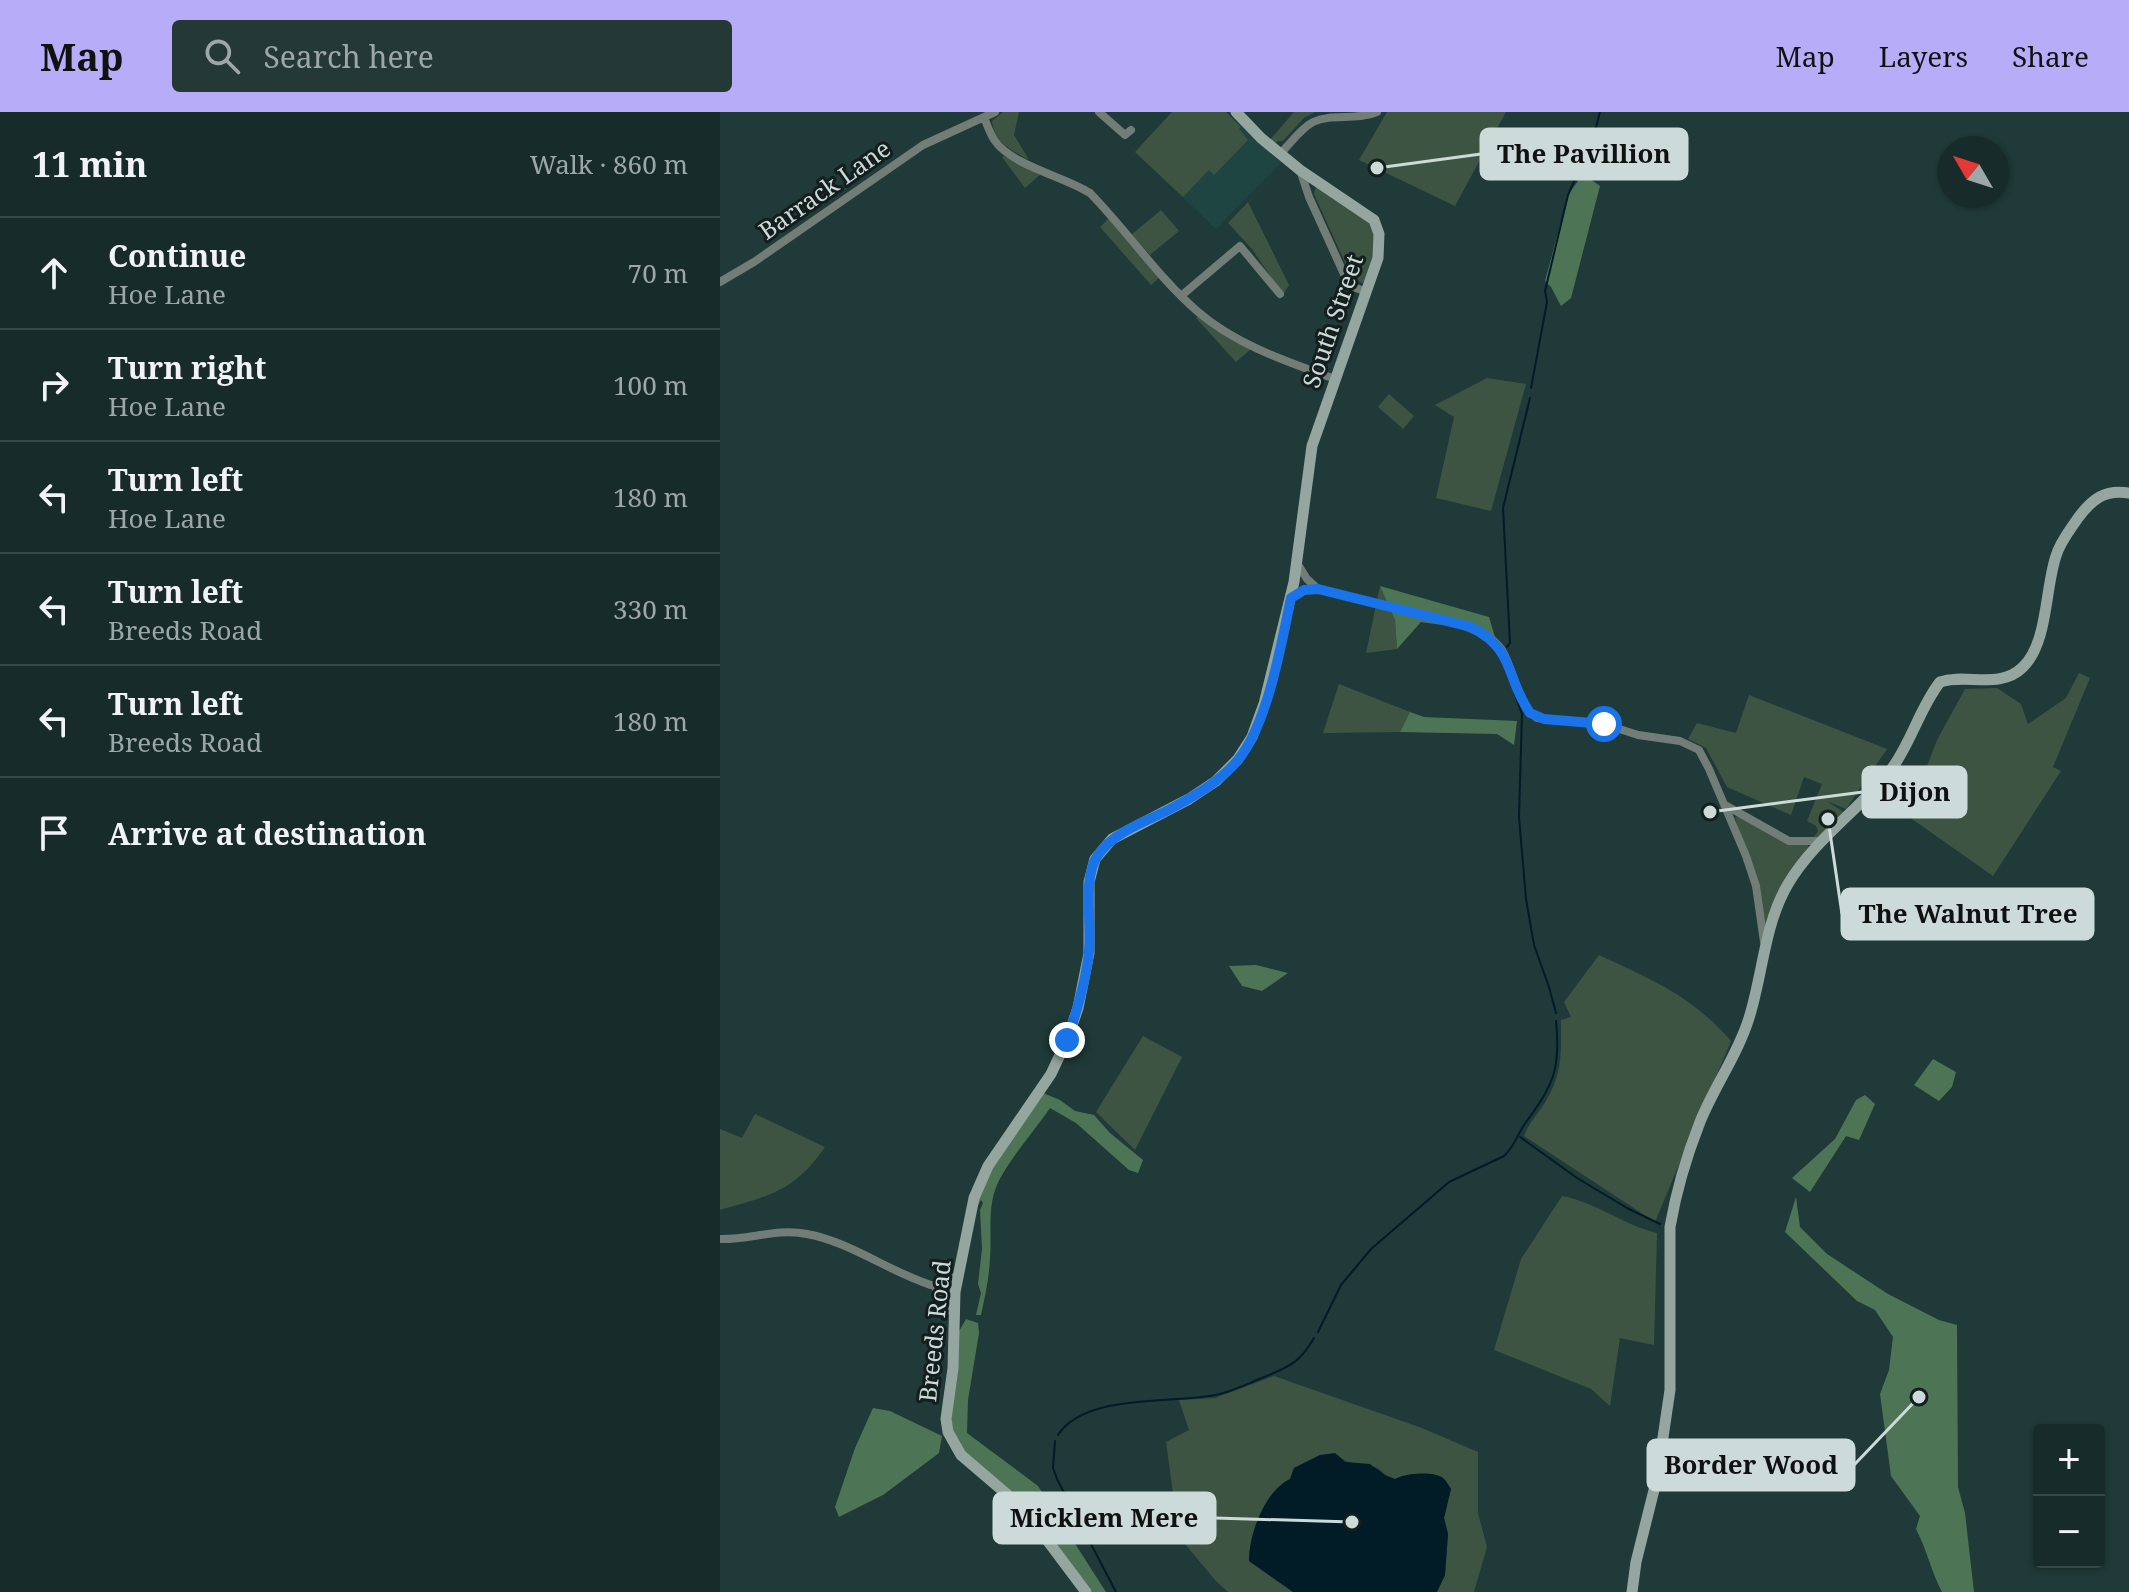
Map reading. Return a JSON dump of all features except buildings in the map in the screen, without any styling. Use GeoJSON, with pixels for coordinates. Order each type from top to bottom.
{"type":"FeatureCollection","features":[{"type":"Feature","properties":{"kind":"street","name":"Barrack Lane"},"geometry":{"type":"LineString","coordinates":[[720,282],[754,262],[923,145],[995,112]]}},
{"type":"Feature","properties":{"kind":"street"},"geometry":{"type":"LineString","coordinates":[[1099,112],[1125,135],[1131,130]]}},
{"type":"Feature","properties":{"kind":"street","name":"South Street"},"geometry":{"type":"LineString","coordinates":[[1236,112],[1300,170],[1374,220],[1380,246],[1312,446],[1297,563]]}},
{"type":"Feature","properties":{"kind":"street"},"geometry":{"type":"LineString","coordinates":[[1280,154],[1314,122],[1377,112]]}},
{"type":"Feature","properties":{"kind":"street"},"geometry":{"type":"LineString","coordinates":[[984,117],[993,138],[1014,157],[1090,193],[1181,296],[1211,322],[1270,355],[1335,379]]}},
{"type":"Feature","properties":{"kind":"street"},"geometry":{"type":"LineString","coordinates":[[1300,170],[1349,285],[1366,292]]}},
{"type":"Feature","properties":{"kind":"street"},"geometry":{"type":"LineString","coordinates":[[1181,296],[1240,246],[1280,294]]}},
{"type":"Feature","properties":{"kind":"street"},"geometry":{"type":"LineString","coordinates":[[1632,1592],[1636,1562],[1657,1478],[1670,1390],[1670,1227],[1674,1207],[1700,1122],[1749,1019],[1765,947],[1784,891],[1822,841],[1898,760],[1940,682],[1948,679],[2000,678],[2023,667],[2041,631],[2055,559],[2066,537],[2098,497],[2114,491],[2129,493]]}},
{"type":"Feature","properties":{"kind":"street"},"geometry":{"type":"LineString","coordinates":[[1297,563],[1318,589]]}},
{"type":"Feature","properties":{"kind":"street","name":"Breeds Road"},"geometry":{"type":"LineString","coordinates":[[1086,1592],[1023,1508],[953,1445],[946,1419],[953,1368],[953,1314],[958,1276],[980,1182],[1004,1140],[1051,1074],[1078,1008],[1089,953],[1089,882],[1095,859],[1112,839],[1189,799],[1216,781],[1238,759],[1259,721],[1297,563]]}},
{"type":"Feature","properties":{"kind":"street"},"geometry":{"type":"LineString","coordinates":[[1291,598],[1304,590],[1318,589],[1471,627],[1489,637],[1502,651],[1530,713],[1544,719],[1604,724],[1638,735],[1680,741],[1693,747],[1704,759],[1725,805],[1756,886],[1765,947]]}},
{"type":"Feature","properties":{"kind":"street"},"geometry":{"type":"LineString","coordinates":[[1725,805],[1789,841],[1822,841]]}},
{"type":"Feature","properties":{"kind":"street"},"geometry":{"type":"LineString","coordinates":[[720,1239],[771,1232],[807,1234],[934,1286],[953,1314]]}},
{"type":"Feature","properties":{"kind":"street"},"geometry":{"type":"LineString","coordinates":[[934,1286],[958,1276]]}},
{"type":"Feature","properties":{"kind":"shaded area"},"geometry":{"type":"Polygon","coordinates":[[[1172,112],[1226,112],[1281,163],[1216,229],[1135,152],[1172,112]]]}},
{"type":"Feature","properties":{"kind":"shaded area"},"geometry":{"type":"Polygon","coordinates":[[[1335,1453],[1345,1462],[1370,1464],[1395,1479],[1426,1474],[1439,1476],[1446,1482],[1451,1489],[1444,1518],[1448,1534],[1445,1575],[1437,1592],[1293,1592],[1249,1561],[1255,1527],[1273,1494],[1290,1479],[1294,1468],[1320,1455],[1335,1453]]]}},
{"type":"Feature","properties":{"kind":"green space"},"geometry":{"type":"Polygon","coordinates":[[[1003,112],[1019,112],[1014,135],[1029,160],[1010,149],[996,135],[992,121],[1003,112]]]}},
{"type":"Feature","properties":{"kind":"green space"},"geometry":{"type":"Polygon","coordinates":[[[1172,112],[1226,112],[1241,127],[1239,129],[1248,140],[1214,175],[1209,170],[1183,197],[1135,152],[1172,112]]]}},
{"type":"Feature","properties":{"kind":"green space"},"geometry":{"type":"Polygon","coordinates":[[[1294,112],[1315,112],[1304,118],[1283,141],[1278,141],[1273,147],[1268,142],[1294,112]]]}},
{"type":"Feature","properties":{"kind":"green space"},"geometry":{"type":"Polygon","coordinates":[[[1387,112],[1506,112],[1455,206],[1359,160],[1387,112]]]}},
{"type":"Feature","properties":{"kind":"green space"},"geometry":{"type":"Polygon","coordinates":[[[1004,156],[1041,174],[1025,188],[1004,156]]]}},
{"type":"Feature","properties":{"kind":"green space"},"geometry":{"type":"Polygon","coordinates":[[[1583,174],[1600,186],[1571,298],[1561,306],[1545,281],[1568,195],[1583,174]]]}},
{"type":"Feature","properties":{"kind":"green space"},"geometry":{"type":"Polygon","coordinates":[[[1321,187],[1369,219],[1378,243],[1366,282],[1352,278],[1314,194],[1315,189],[1321,187]]]}},
{"type":"Feature","properties":{"kind":"green space"},"geometry":{"type":"Polygon","coordinates":[[[1248,202],[1289,285],[1283,295],[1252,249],[1228,223],[1248,202]]]}},
{"type":"Feature","properties":{"kind":"green space"},"geometry":{"type":"Polygon","coordinates":[[[1161,210],[1179,231],[1150,255],[1131,235],[1161,210]]]}},
{"type":"Feature","properties":{"kind":"green space"},"geometry":{"type":"Polygon","coordinates":[[[1109,218],[1161,276],[1151,285],[1100,227],[1109,218]]]}},
{"type":"Feature","properties":{"kind":"green space"},"geometry":{"type":"Polygon","coordinates":[[[1198,316],[1251,349],[1236,362],[1196,318],[1198,316]]]}},
{"type":"Feature","properties":{"kind":"green space"},"geometry":{"type":"Polygon","coordinates":[[[1487,378],[1526,384],[1491,511],[1436,498],[1454,417],[1435,405],[1487,378]]]}},
{"type":"Feature","properties":{"kind":"green space"},"geometry":{"type":"Polygon","coordinates":[[[1389,394],[1414,416],[1403,429],[1378,407],[1389,394]]]}},
{"type":"Feature","properties":{"kind":"green space"},"geometry":{"type":"Polygon","coordinates":[[[1380,586],[1395,620],[1397,649],[1366,653],[1380,586]]]}},
{"type":"Feature","properties":{"kind":"green space"},"geometry":{"type":"Polygon","coordinates":[[[1380,586],[1489,617],[1497,644],[1456,627],[1421,622],[1397,649],[1395,620],[1380,586]]]}},
{"type":"Feature","properties":{"kind":"green space"},"geometry":{"type":"Polygon","coordinates":[[[2079,673],[2090,678],[2053,767],[2061,771],[1993,876],[1902,812],[1919,787],[1937,740],[1965,689],[1997,688],[2021,704],[2028,724],[2066,698],[2079,673]]]}},
{"type":"Feature","properties":{"kind":"green space"},"geometry":{"type":"Polygon","coordinates":[[[1339,684],[1410,712],[1400,732],[1323,733],[1339,684]]]}},
{"type":"Feature","properties":{"kind":"green space"},"geometry":{"type":"Polygon","coordinates":[[[1749,695],[1887,749],[1846,809],[1827,801],[1845,813],[1819,838],[1812,840],[1818,831],[1807,821],[1822,784],[1804,777],[1791,815],[1727,787],[1706,748],[1688,739],[1697,723],[1736,733],[1749,695]]]}},
{"type":"Feature","properties":{"kind":"green space"},"geometry":{"type":"Polygon","coordinates":[[[1410,712],[1424,717],[1517,721],[1514,745],[1497,734],[1400,732],[1410,712]]]}},
{"type":"Feature","properties":{"kind":"green space"},"geometry":{"type":"Polygon","coordinates":[[[1740,816],[1808,845],[1810,850],[1767,927],[1735,817],[1740,816]]]}},
{"type":"Feature","properties":{"kind":"green space"},"geometry":{"type":"Polygon","coordinates":[[[1599,955],[1686,1000],[1731,1041],[1655,1222],[1524,1136],[1556,1080],[1560,1061],[1561,1020],[1571,1017],[1564,1002],[1599,955]]]}},
{"type":"Feature","properties":{"kind":"green space"},"geometry":{"type":"Polygon","coordinates":[[[1256,965],[1288,973],[1262,991],[1242,986],[1229,966],[1256,965]]]}},
{"type":"Feature","properties":{"kind":"green space"},"geometry":{"type":"Polygon","coordinates":[[[1143,1036],[1182,1057],[1135,1150],[1096,1112],[1143,1036]]]}},
{"type":"Feature","properties":{"kind":"green space"},"geometry":{"type":"Polygon","coordinates":[[[1933,1059],[1956,1072],[1952,1087],[1939,1101],[1914,1085],[1933,1059]]]}},
{"type":"Feature","properties":{"kind":"green space"},"geometry":{"type":"Polygon","coordinates":[[[1043,1093],[1075,1111],[1094,1115],[1110,1133],[1143,1160],[1138,1173],[1129,1170],[1076,1123],[1050,1108],[1014,1156],[997,1185],[991,1212],[988,1280],[981,1315],[976,1315],[981,1293],[978,1284],[982,1249],[980,1210],[983,1203],[981,1200],[977,1207],[979,1188],[1043,1093]]]}},
{"type":"Feature","properties":{"kind":"green space"},"geometry":{"type":"Polygon","coordinates":[[[1865,1095],[1875,1104],[1859,1140],[1846,1136],[1810,1192],[1792,1178],[1835,1139],[1856,1100],[1865,1095]]]}},
{"type":"Feature","properties":{"kind":"green space"},"geometry":{"type":"Polygon","coordinates":[[[755,1114],[825,1147],[792,1183],[767,1196],[720,1210],[720,1129],[742,1138],[755,1114]]]}},
{"type":"Feature","properties":{"kind":"green space"},"geometry":{"type":"Polygon","coordinates":[[[1562,1196],[1657,1233],[1654,1345],[1620,1338],[1610,1406],[1591,1389],[1494,1350],[1521,1259],[1562,1196]]]}},
{"type":"Feature","properties":{"kind":"green space"},"geometry":{"type":"Polygon","coordinates":[[[1796,1197],[1800,1227],[1827,1254],[1888,1294],[1939,1320],[1957,1325],[1958,1487],[1965,1513],[1974,1592],[1942,1592],[1916,1529],[1920,1516],[1891,1476],[1880,1394],[1889,1370],[1893,1337],[1875,1310],[1857,1301],[1785,1232],[1796,1197]]]}},
{"type":"Feature","properties":{"kind":"green space"},"geometry":{"type":"Polygon","coordinates":[[[966,1319],[978,1323],[979,1333],[968,1400],[967,1433],[1038,1486],[1106,1592],[1089,1592],[1053,1544],[956,1446],[948,1418],[958,1333],[966,1319]]]}},
{"type":"Feature","properties":{"kind":"green space"},"geometry":{"type":"Polygon","coordinates":[[[1274,1376],[1422,1428],[1478,1452],[1478,1513],[1487,1547],[1474,1592],[1437,1592],[1445,1575],[1448,1534],[1444,1518],[1451,1489],[1445,1481],[1433,1474],[1392,1478],[1379,1469],[1348,1462],[1338,1455],[1320,1455],[1294,1468],[1290,1479],[1266,1504],[1256,1527],[1249,1561],[1293,1592],[1228,1592],[1216,1581],[1179,1537],[1166,1442],[1189,1430],[1179,1400],[1215,1398],[1274,1376]]]}},
{"type":"Feature","properties":{"kind":"green space"},"geometry":{"type":"Polygon","coordinates":[[[873,1408],[890,1411],[942,1436],[939,1453],[883,1495],[839,1517],[835,1507],[855,1448],[873,1408]]]}},
{"type":"Feature","properties":{"kind":"waterway"},"geometry":{"type":"LineString","coordinates":[[1531,388],[1547,302],[1545,291],[1568,195],[1593,139],[1600,112]]}},
{"type":"Feature","properties":{"kind":"waterway"},"geometry":{"type":"LineString","coordinates":[[1507,647],[1510,643],[1503,508],[1530,398]]}},
{"type":"Feature","properties":{"kind":"waterway"},"geometry":{"type":"LineString","coordinates":[[1501,655],[1522,714],[1519,817],[1526,899],[1534,945],[1556,1013]]}},
{"type":"Feature","properties":{"kind":"waterway"},"geometry":{"type":"LineString","coordinates":[[1318,1332],[1341,1285],[1371,1249],[1449,1182],[1504,1156],[1510,1149],[1553,1077],[1557,1053],[1556,1021]]}},
{"type":"Feature","properties":{"kind":"waterway"},"geometry":{"type":"LineString","coordinates":[[1520,1137],[1577,1178],[1660,1224]]}},
{"type":"Feature","properties":{"kind":"waterway"},"geometry":{"type":"LineString","coordinates":[[1058,1435],[1071,1422],[1088,1412],[1108,1406],[1197,1398],[1233,1390],[1292,1364],[1314,1338]]}},
{"type":"Feature","properties":{"kind":"waterway"},"geometry":{"type":"LineString","coordinates":[[1055,1441],[1053,1468],[1057,1479],[1116,1592]]}},
{"type":"Feature","properties":{"kind":"place","name":"The Pavillion"},"geometry":{"type":"Point","coordinates":[1377,168]}},
{"type":"Feature","properties":{"kind":"place","name":"Dijon"},"geometry":{"type":"Point","coordinates":[1710,812]}},
{"type":"Feature","properties":{"kind":"place","name":"The Walnut Tree"},"geometry":{"type":"Point","coordinates":[1828,819]}},
{"type":"Feature","properties":{"kind":"place","name":"Border Wood"},"geometry":{"type":"Point","coordinates":[1919,1397]}},
{"type":"Feature","properties":{"kind":"place","name":"Micklem Mere"},"geometry":{"type":"Point","coordinates":[1352,1522]}},
{"type":"Feature","properties":{"kind":"route"},"geometry":{"type":"LineString","coordinates":[[1067,1040],[1085,980],[1091,920],[1089,882],[1095,859],[1112,839],[1189,799],[1216,781],[1238,759],[1259,721],[1291,598],[1304,590],[1318,589],[1471,627],[1489,637],[1502,651],[1530,713],[1537,718],[1604,724]]}}]}
